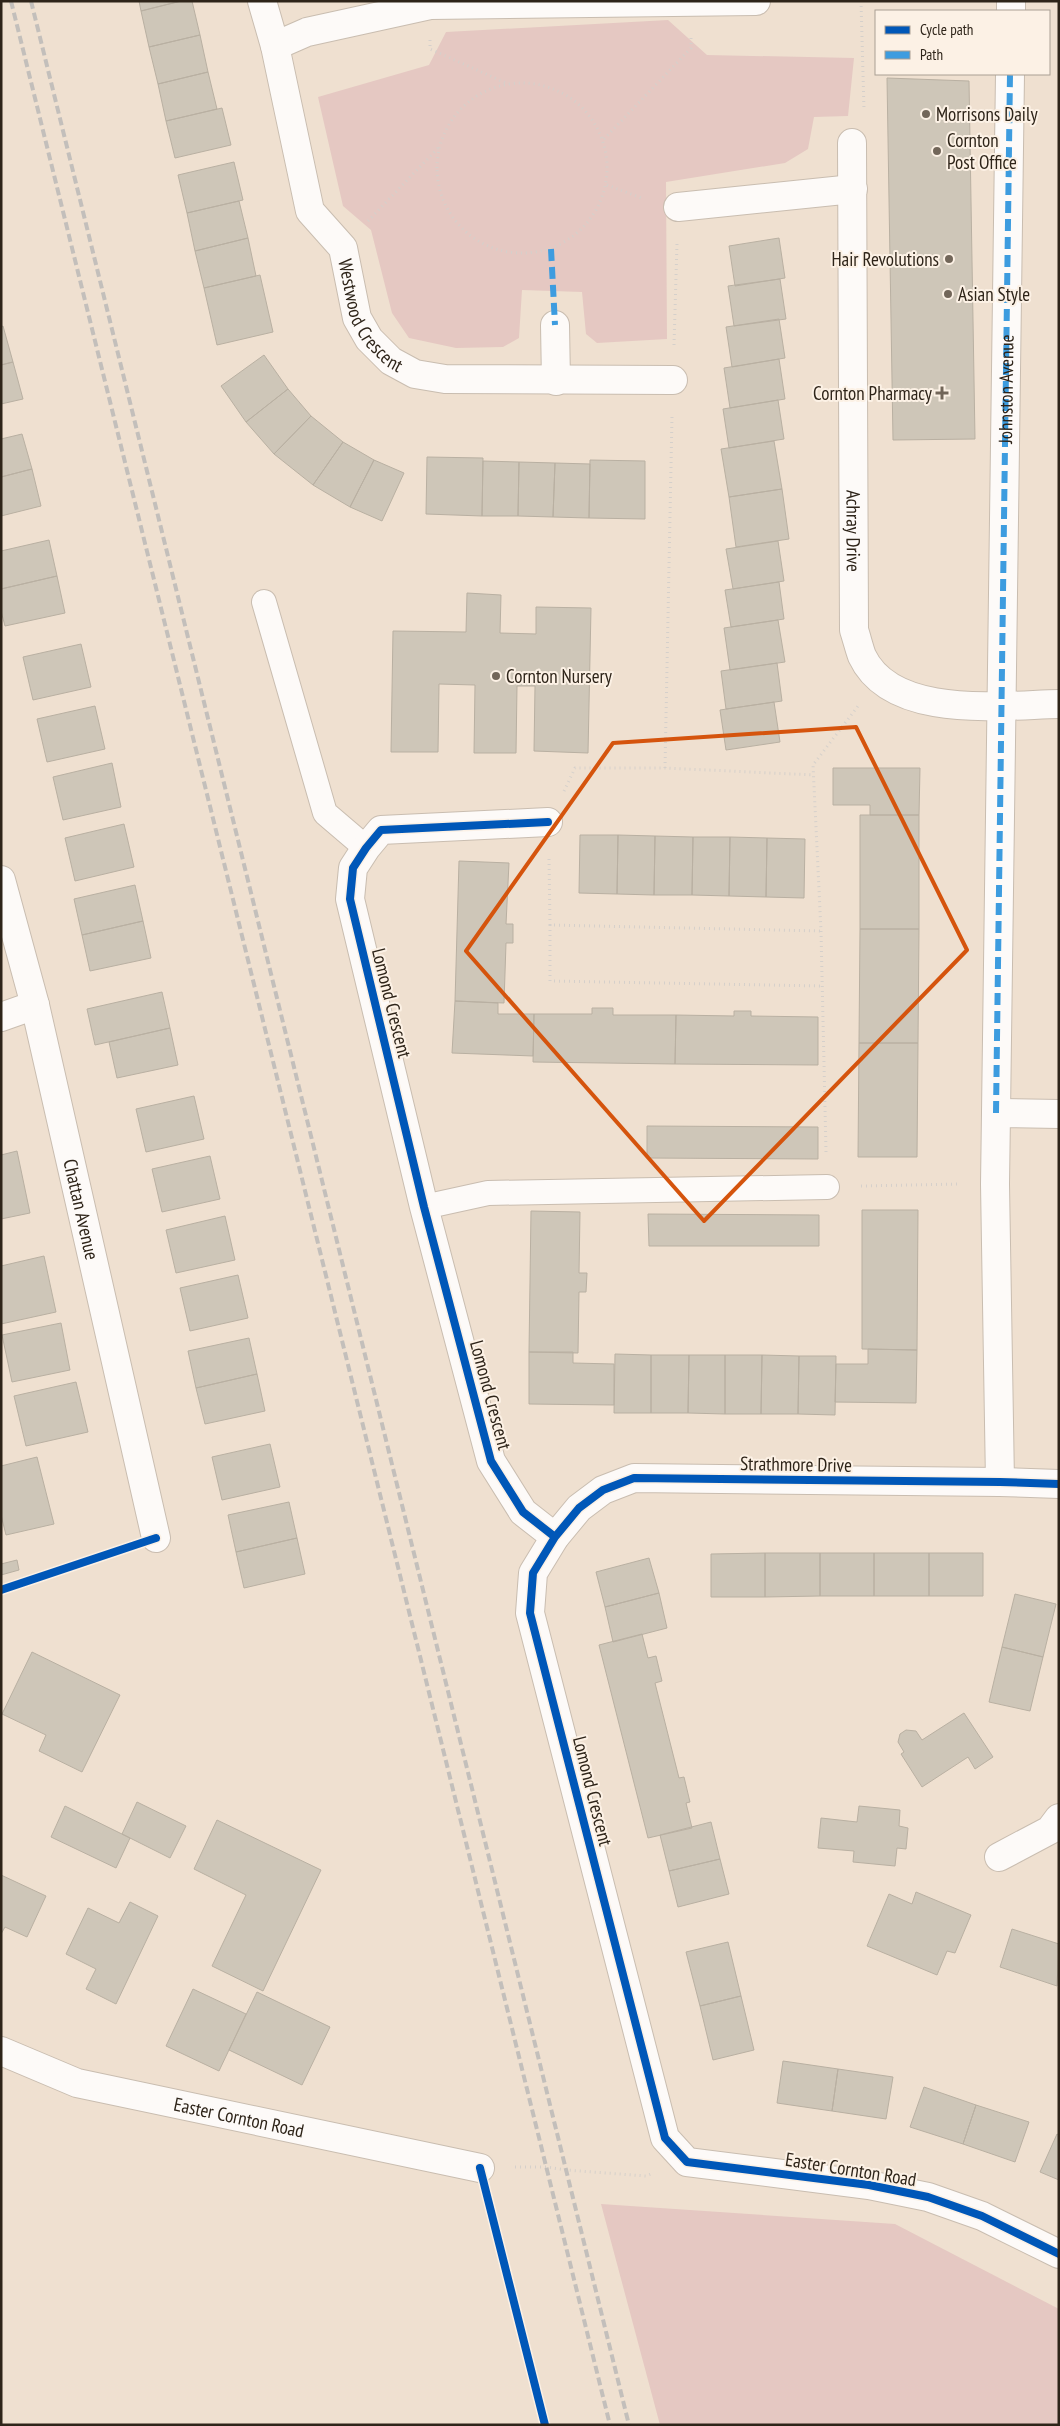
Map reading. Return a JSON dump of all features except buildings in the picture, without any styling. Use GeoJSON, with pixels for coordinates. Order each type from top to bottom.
{"type":"FeatureCollection","features":[{"type":"Feature","properties":{"kind":"street","name":"Westwood Crescent"},"geometry":{"type":"LineString","coordinates":[[262,1],[275,46],[310,211],[343,248],[357,318],[369,339],[391,361],[416,374],[445,379],[556,381],[673,380]]}},
{"type":"Feature","properties":{"kind":"street"},"geometry":{"type":"LineString","coordinates":[[275,46],[307,32],[430,5],[756,1]]}},
{"type":"Feature","properties":{"kind":"street","name":"Johnston Avenue"},"geometry":{"type":"LineString","coordinates":[[996,1113],[1010,75]]}},
{"type":"Feature","properties":{"kind":"street","name":"Achray Drive"},"geometry":{"type":"LineString","coordinates":[[852,143],[854,630],[863,657],[879,677],[918,700],[948,706],[1059,704]]}},
{"type":"Feature","properties":{"kind":"street"},"geometry":{"type":"LineString","coordinates":[[678,207],[852,189]]}},
{"type":"Feature","properties":{"kind":"street"},"geometry":{"type":"LineString","coordinates":[[555,325],[556,381]]}},
{"type":"Feature","properties":{"kind":"street","name":"Lomond Crescent"},"geometry":{"type":"LineString","coordinates":[[548,822],[381,830],[353,868],[350,899],[424,1207],[492,1461],[523,1512],[555,1537],[533,1573],[530,1613],[665,2138],[687,2162]]}},
{"type":"Feature","properties":{"kind":"street","name":"Chattan Avenue"},"geometry":{"type":"LineString","coordinates":[[1,880],[35,1005],[156,1538]]}},
{"type":"Feature","properties":{"kind":"street"},"geometry":{"type":"LineString","coordinates":[[1,1017],[35,1005]]}},
{"type":"Feature","properties":{"kind":"street"},"geometry":{"type":"LineString","coordinates":[[1000,1482],[995,1184],[996,1113],[1059,1114]]}},
{"type":"Feature","properties":{"kind":"street","name":"Strathmore Drive"},"geometry":{"type":"LineString","coordinates":[[555,1537],[579,1508],[603,1490],[634,1478],[1059,1484]]}},
{"type":"Feature","properties":{"kind":"street"},"geometry":{"type":"LineString","coordinates":[[999,1857],[1050,1830],[1059,1818]]}},
{"type":"Feature","properties":{"kind":"street","name":"Easter Cornton Road"},"geometry":{"type":"LineString","coordinates":[[1,2051],[77,2083],[480,2168]]}},
{"type":"Feature","properties":{"kind":"street","name":"Easter Cornton Road"},"geometry":{"type":"LineString","coordinates":[[687,2162],[869,2185],[928,2197],[982,2216],[1059,2254]]}},
{"type":"Feature","properties":{"kind":"lane"},"geometry":{"type":"LineString","coordinates":[[264,602],[325,813],[366,848]]}},
{"type":"Feature","properties":{"kind":"lane"},"geometry":{"type":"LineString","coordinates":[[424,1207],[488,1193],[827,1187]]}},
{"type":"Feature","properties":{"kind":"path"},"geometry":{"type":"LineString","coordinates":[[852,143],[864,120],[861,1]]}},
{"type":"Feature","properties":{"kind":"path"},"geometry":{"type":"LineString","coordinates":[[604,139],[691,48],[690,2]]}},
{"type":"Feature","properties":{"kind":"path"},"geometry":{"type":"LineString","coordinates":[[430,5],[430,49],[506,83],[548,85],[574,99],[588,112],[604,139],[608,154],[607,185],[596,212],[587,225],[551,249],[512,253],[480,243],[451,217],[437,183],[438,148]]}},
{"type":"Feature","properties":{"kind":"path"},"geometry":{"type":"LineString","coordinates":[[343,248],[438,148],[449,122],[474,96],[506,83]]}},
{"type":"Feature","properties":{"kind":"path"},"geometry":{"type":"LineString","coordinates":[[607,185],[652,203],[678,207],[665,768]]}},
{"type":"Feature","properties":{"kind":"path"},"geometry":{"type":"LineString","coordinates":[[879,677],[813,765],[822,986],[827,1187],[995,1184]]}},
{"type":"Feature","properties":{"kind":"path"},"geometry":{"type":"LineString","coordinates":[[814,775],[665,768],[575,768],[548,822],[550,981],[822,986]]}},
{"type":"Feature","properties":{"kind":"path"},"geometry":{"type":"LineString","coordinates":[[550,925],[820,931]]}},
{"type":"Feature","properties":{"kind":"path"},"geometry":{"type":"LineString","coordinates":[[480,2168],[546,2167],[646,2176],[687,2162]]}},
{"type":"Feature","properties":{"kind":"highlighted area"},"geometry":{"type":"Polygon","coordinates":[[[856,727],[967,950],[704,1221],[466,951],[613,743],[856,727]]]}},
{"type":"Feature","properties":{"kind":"shaded area"},"geometry":{"type":"Polygon","coordinates":[[[668,20],[707,55],[854,58],[848,116],[814,117],[808,149],[785,163],[666,182],[667,339],[597,343],[586,334],[582,292],[522,290],[519,338],[503,347],[456,348],[409,338],[392,313],[371,230],[343,206],[318,97],[429,65],[446,32],[668,20]]]}},
{"type":"Feature","properties":{"kind":"shaded area"},"geometry":{"type":"Polygon","coordinates":[[[601,2204],[895,2224],[1059,2309],[1059,2425],[660,2425],[601,2204]]]}},
{"type":"Feature","properties":{"kind":"railway"},"geometry":{"type":"LineString","coordinates":[[11,1],[610,2425]]}},
{"type":"Feature","properties":{"kind":"railway"},"geometry":{"type":"LineString","coordinates":[[31,1],[629,2425]]}},
{"type":"Feature","properties":{"kind":"marked path"},"geometry":{"type":"LineString","coordinates":[[996,1113],[1010,75]]}},
{"type":"Feature","properties":{"kind":"marked path"},"geometry":{"type":"LineString","coordinates":[[551,249],[555,325]]}},
{"type":"Feature","properties":{"kind":"cycle path"},"geometry":{"type":"LineString","coordinates":[[548,822],[381,830],[353,868],[350,899],[424,1207],[491,1461],[523,1512],[555,1537]]}},
{"type":"Feature","properties":{"kind":"cycle path"},"geometry":{"type":"LineString","coordinates":[[1059,1484],[634,1478],[603,1490],[579,1508],[555,1537],[533,1573],[530,1613],[665,2138],[687,2162],[869,2185],[928,2197],[982,2216],[1059,2254]]}},
{"type":"Feature","properties":{"kind":"cycle path"},"geometry":{"type":"LineString","coordinates":[[1,1590],[156,1538]]}},
{"type":"Feature","properties":{"kind":"cycle path"},"geometry":{"type":"LineString","coordinates":[[480,2168],[545,2425]]}},
{"type":"Feature","properties":{"kind":"place","name":"Morrisons Daily"},"geometry":{"type":"Point","coordinates":[926,114]}},
{"type":"Feature","properties":{"kind":"place","name":"Cornton Post Office"},"geometry":{"type":"Point","coordinates":[937,151]}},
{"type":"Feature","properties":{"kind":"place","name":"Hair Revolutions"},"geometry":{"type":"Point","coordinates":[949,259]}},
{"type":"Feature","properties":{"kind":"place","name":"Asian Style"},"geometry":{"type":"Point","coordinates":[948,294]}},
{"type":"Feature","properties":{"kind":"place","name":"Cornton Pharmacy"},"geometry":{"type":"Point","coordinates":[942,393]}},
{"type":"Feature","properties":{"kind":"place","name":"Cornton Nursery"},"geometry":{"type":"Point","coordinates":[496,676]}}]}
